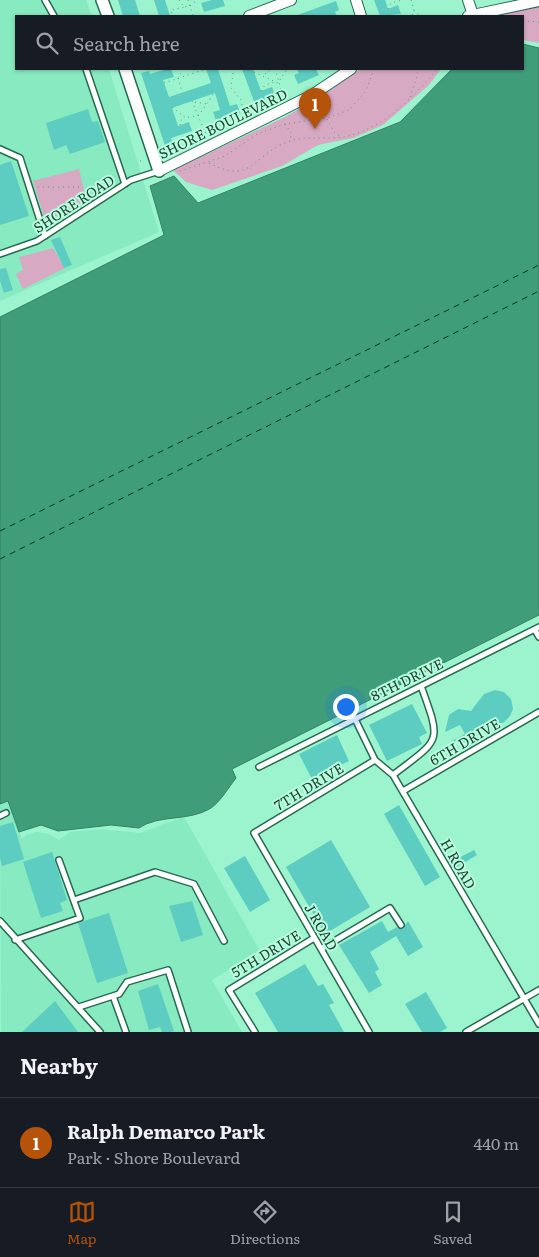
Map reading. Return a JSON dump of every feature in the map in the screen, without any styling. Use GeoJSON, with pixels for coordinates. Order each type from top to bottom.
{"type":"FeatureCollection","features":[{"type":"Feature","properties":{"kind":"street"},"geometry":{"type":"LineString","coordinates":[[102,0],[108,15]]}},
{"type":"Feature","properties":{"kind":"street"},"geometry":{"type":"LineString","coordinates":[[252,15],[291,0]]}},
{"type":"Feature","properties":{"kind":"street"},"geometry":{"type":"LineString","coordinates":[[356,0],[361,15]]}},
{"type":"Feature","properties":{"kind":"street"},"geometry":{"type":"LineString","coordinates":[[468,0],[470,15]]}},
{"type":"Feature","properties":{"kind":"street"},"geometry":{"type":"LineString","coordinates":[[474,15],[536,1]]}},
{"type":"Feature","properties":{"kind":"street"},"geometry":{"type":"LineString","coordinates":[[133,70],[159,171]]}},
{"type":"Feature","properties":{"kind":"street","name":"SHORE BOULEVARD"},"geometry":{"type":"LineString","coordinates":[[159,171],[312,95],[350,70]]}},
{"type":"Feature","properties":{"kind":"lane"},"geometry":{"type":"LineString","coordinates":[[46,0],[54,15]]}},
{"type":"Feature","properties":{"kind":"lane"},"geometry":{"type":"LineString","coordinates":[[86,70],[125,184]]}},
{"type":"Feature","properties":{"kind":"lane"},"geometry":{"type":"LineString","coordinates":[[0,150],[20,158],[45,236]]}},
{"type":"Feature","properties":{"kind":"lane","name":"SHORE ROAD"},"geometry":{"type":"LineString","coordinates":[[0,254],[45,236],[125,184],[159,171]]}},
{"type":"Feature","properties":{"kind":"lane"},"geometry":{"type":"LineString","coordinates":[[537,629],[539,638]]}},
{"type":"Feature","properties":{"kind":"lane","name":"8TH DRIVE"},"geometry":{"type":"LineString","coordinates":[[259,767],[537,629]]}},
{"type":"Feature","properties":{"kind":"lane"},"geometry":{"type":"LineString","coordinates":[[393,775],[426,750],[435,736],[435,725],[421,686]]}},
{"type":"Feature","properties":{"kind":"lane","name":"6TH DRIVE"},"geometry":{"type":"LineString","coordinates":[[403,791],[539,712]]}},
{"type":"Feature","properties":{"kind":"lane","name":"H ROAD"},"geometry":{"type":"LineString","coordinates":[[355,719],[375,760],[393,775],[403,791],[539,1024]]}},
{"type":"Feature","properties":{"kind":"lane","name":"7TH DRIVE"},"geometry":{"type":"LineString","coordinates":[[254,833],[375,760]]}},
{"type":"Feature","properties":{"kind":"lane"},"geometry":{"type":"LineString","coordinates":[[0,816],[6,813]]}},
{"type":"Feature","properties":{"kind":"lane","name":"J ROAD"},"geometry":{"type":"LineString","coordinates":[[254,833],[369,1032]]}},
{"type":"Feature","properties":{"kind":"lane"},"geometry":{"type":"LineString","coordinates":[[15,940],[80,918],[59,860]]}},
{"type":"Feature","properties":{"kind":"lane"},"geometry":{"type":"LineString","coordinates":[[74,900],[154,872],[194,884],[224,941]]}},
{"type":"Feature","properties":{"kind":"lane","name":"5TH DRIVE"},"geometry":{"type":"LineString","coordinates":[[321,949],[390,908],[401,925]]}},
{"type":"Feature","properties":{"kind":"lane"},"geometry":{"type":"LineString","coordinates":[[0,921],[15,940],[79,1007],[100,1032]]}},
{"type":"Feature","properties":{"kind":"lane","name":"5TH DRIVE"},"geometry":{"type":"LineString","coordinates":[[254,1032],[229,990],[314,938]]}},
{"type":"Feature","properties":{"kind":"lane"},"geometry":{"type":"LineString","coordinates":[[79,1007],[119,994],[127,982],[168,970],[188,1032]]}},
{"type":"Feature","properties":{"kind":"lane"},"geometry":{"type":"LineString","coordinates":[[466,1032],[539,990]]}},
{"type":"Feature","properties":{"kind":"lane"},"geometry":{"type":"LineString","coordinates":[[113,996],[126,1032]]}},
{"type":"Feature","properties":{"kind":"path"},"geometry":{"type":"LineString","coordinates":[[181,0],[184,7]]}},
{"type":"Feature","properties":{"kind":"path"},"geometry":{"type":"LineString","coordinates":[[188,0],[193,15]]}},
{"type":"Feature","properties":{"kind":"path"},"geometry":{"type":"LineString","coordinates":[[172,13],[171,10],[190,6],[197,0]]}},
{"type":"Feature","properties":{"kind":"path"},"geometry":{"type":"LineString","coordinates":[[388,9],[391,3],[402,0]]}},
{"type":"Feature","properties":{"kind":"path"},"geometry":{"type":"LineString","coordinates":[[411,0],[414,10],[419,15]]}},
{"type":"Feature","properties":{"kind":"path"},"geometry":{"type":"LineString","coordinates":[[412,15],[414,10]]}},
{"type":"Feature","properties":{"kind":"path"},"geometry":{"type":"LineString","coordinates":[[524,21],[539,22]]}},
{"type":"Feature","properties":{"kind":"path"},"geometry":{"type":"LineString","coordinates":[[178,70],[181,76]]}},
{"type":"Feature","properties":{"kind":"path"},"geometry":{"type":"LineString","coordinates":[[164,83],[202,70]]}},
{"type":"Feature","properties":{"kind":"path"},"geometry":{"type":"LineString","coordinates":[[230,70],[231,88],[241,100],[243,112],[264,106],[268,109]]}},
{"type":"Feature","properties":{"kind":"path"},"geometry":{"type":"LineString","coordinates":[[264,75],[270,70]]}},
{"type":"Feature","properties":{"kind":"path"},"geometry":{"type":"LineString","coordinates":[[275,70],[277,82],[284,97]]}},
{"type":"Feature","properties":{"kind":"path"},"geometry":{"type":"LineString","coordinates":[[262,91],[265,85],[277,82],[285,70]]}},
{"type":"Feature","properties":{"kind":"path"},"geometry":{"type":"LineString","coordinates":[[178,169],[184,172],[225,156],[257,134],[285,124],[326,118],[349,110],[366,92],[373,70]]}},
{"type":"Feature","properties":{"kind":"path"},"geometry":{"type":"LineString","coordinates":[[409,100],[415,87],[418,74],[416,70]]}},
{"type":"Feature","properties":{"kind":"path"},"geometry":{"type":"LineString","coordinates":[[208,163],[223,170],[237,173],[245,171],[267,153],[289,142],[305,138],[342,137],[361,132],[385,119],[409,100],[436,70]]}},
{"type":"Feature","properties":{"kind":"path"},"geometry":{"type":"LineString","coordinates":[[254,72],[277,82]]}},
{"type":"Feature","properties":{"kind":"path"},"geometry":{"type":"LineString","coordinates":[[178,77],[182,92]]}},
{"type":"Feature","properties":{"kind":"path"},"geometry":{"type":"LineString","coordinates":[[180,125],[180,122],[186,118],[199,115],[214,93]]}},
{"type":"Feature","properties":{"kind":"path"},"geometry":{"type":"LineString","coordinates":[[207,104],[193,101],[207,138]]}},
{"type":"Feature","properties":{"kind":"path"},"geometry":{"type":"LineString","coordinates":[[172,107],[186,118]]}},
{"type":"Feature","properties":{"kind":"path"},"geometry":{"type":"LineString","coordinates":[[326,118],[334,132],[342,137]]}},
{"type":"Feature","properties":{"kind":"path"},"geometry":{"type":"LineString","coordinates":[[285,124],[292,134],[289,142]]}},
{"type":"Feature","properties":{"kind":"path"},"geometry":{"type":"LineString","coordinates":[[34,187],[83,187]]}},
{"type":"Feature","properties":{"kind":"shaded area"},"geometry":{"type":"Polygon","coordinates":[[[0,0],[86,0],[92,15],[15,15],[15,70],[109,70],[159,232],[0,301],[0,0]]]}},
{"type":"Feature","properties":{"kind":"shaded area"},"geometry":{"type":"Polygon","coordinates":[[[539,6],[539,43],[524,40],[524,15],[493,15],[539,6]]]}},
{"type":"Feature","properties":{"kind":"shaded area"},"geometry":{"type":"Polygon","coordinates":[[[524,44],[539,48],[539,615],[232,769],[236,778],[218,802],[202,812],[156,821],[139,828],[111,825],[58,831],[41,825],[19,832],[8,801],[0,804],[0,317],[164,235],[150,186],[174,176],[198,203],[400,122],[451,70],[524,70],[524,44]]]}},
{"type":"Feature","properties":{"kind":"shaded area"},"geometry":{"type":"Polygon","coordinates":[[[360,70],[440,70],[429,85],[383,125],[353,138],[318,145],[282,166],[212,190],[186,182],[173,170],[285,117],[317,99],[360,70]]]}},
{"type":"Feature","properties":{"kind":"shaded area"},"geometry":{"type":"Polygon","coordinates":[[[79,169],[87,204],[45,220],[33,181],[79,169]]]}},
{"type":"Feature","properties":{"kind":"shaded area"},"geometry":{"type":"Polygon","coordinates":[[[53,248],[65,268],[23,289],[16,274],[23,270],[19,257],[53,248]]]}},
{"type":"Feature","properties":{"kind":"shaded area"},"geometry":{"type":"Polygon","coordinates":[[[8,800],[22,839],[26,835],[37,832],[49,834],[59,840],[70,832],[101,829],[140,833],[184,817],[260,951],[212,980],[242,1032],[1,1032],[0,804],[8,800]]]}},
{"type":"Feature","properties":{"kind":"building"},"geometry":{"type":"Polygon","coordinates":[[[118,0],[135,0],[140,15],[123,15],[118,0]]]}},
{"type":"Feature","properties":{"kind":"building"},"geometry":{"type":"Polygon","coordinates":[[[154,0],[165,0],[170,15],[159,15],[154,0]]]}},
{"type":"Feature","properties":{"kind":"building"},"geometry":{"type":"Polygon","coordinates":[[[223,0],[225,6],[204,12],[201,3],[223,0]]]}},
{"type":"Feature","properties":{"kind":"building"},"geometry":{"type":"Polygon","coordinates":[[[374,0],[385,0],[388,9],[398,5],[401,14],[390,15],[380,15],[374,0]]]}},
{"type":"Feature","properties":{"kind":"building"},"geometry":{"type":"Polygon","coordinates":[[[336,1],[339,10],[335,12],[336,15],[298,15],[336,1]]]}},
{"type":"Feature","properties":{"kind":"building"},"geometry":{"type":"Polygon","coordinates":[[[171,70],[174,77],[163,80],[169,97],[211,83],[206,70],[218,70],[230,106],[237,104],[240,113],[216,121],[213,112],[220,110],[215,93],[172,108],[178,126],[189,122],[192,131],[171,138],[174,149],[167,152],[141,73],[149,71],[150,74],[171,70]]]}},
{"type":"Feature","properties":{"kind":"building"},"geometry":{"type":"Polygon","coordinates":[[[242,70],[253,70],[261,91],[272,87],[275,95],[255,104],[242,70]]]}},
{"type":"Feature","properties":{"kind":"building"},"geometry":{"type":"Polygon","coordinates":[[[298,70],[316,70],[319,75],[298,84],[294,75],[299,73],[298,70]]]}},
{"type":"Feature","properties":{"kind":"building"},"geometry":{"type":"Polygon","coordinates":[[[88,109],[92,122],[98,121],[105,142],[70,154],[66,145],[54,150],[46,123],[88,109]]]}},
{"type":"Feature","properties":{"kind":"building"},"geometry":{"type":"Polygon","coordinates":[[[11,161],[29,216],[0,225],[0,165],[11,161]]]}},
{"type":"Feature","properties":{"kind":"building"},"geometry":{"type":"Polygon","coordinates":[[[60,237],[72,265],[64,268],[51,240],[60,237]]]}},
{"type":"Feature","properties":{"kind":"building"},"geometry":{"type":"Polygon","coordinates":[[[6,268],[13,290],[4,293],[0,281],[0,269],[6,268]]]}},
{"type":"Feature","properties":{"kind":"building"},"geometry":{"type":"Polygon","coordinates":[[[495,690],[504,692],[511,699],[513,709],[510,716],[503,723],[488,722],[474,739],[468,742],[452,741],[465,734],[460,725],[445,732],[449,715],[458,709],[471,711],[484,694],[495,690]]]}},
{"type":"Feature","properties":{"kind":"building"},"geometry":{"type":"Polygon","coordinates":[[[412,704],[427,733],[419,737],[422,744],[387,761],[369,725],[412,704]]]}},
{"type":"Feature","properties":{"kind":"building"},"geometry":{"type":"Polygon","coordinates":[[[337,735],[349,761],[312,779],[299,754],[337,735]]]}},
{"type":"Feature","properties":{"kind":"building"},"geometry":{"type":"Polygon","coordinates":[[[399,805],[440,877],[425,886],[384,814],[399,805]]]}},
{"type":"Feature","properties":{"kind":"building"},"geometry":{"type":"Polygon","coordinates":[[[13,822],[24,859],[2,866],[0,858],[0,826],[13,822]]]}},
{"type":"Feature","properties":{"kind":"building"},"geometry":{"type":"Polygon","coordinates":[[[331,840],[370,907],[325,934],[286,867],[331,840]]]}},
{"type":"Feature","properties":{"kind":"building"},"geometry":{"type":"Polygon","coordinates":[[[474,850],[477,855],[457,867],[453,861],[474,850]]]}},
{"type":"Feature","properties":{"kind":"building"},"geometry":{"type":"Polygon","coordinates":[[[52,852],[67,900],[60,903],[63,911],[41,918],[23,862],[52,852]]]}},
{"type":"Feature","properties":{"kind":"building"},"geometry":{"type":"Polygon","coordinates":[[[245,856],[270,900],[250,912],[224,868],[245,856]]]}},
{"type":"Feature","properties":{"kind":"building"},"geometry":{"type":"Polygon","coordinates":[[[192,901],[203,935],[181,942],[169,906],[192,901]]]}},
{"type":"Feature","properties":{"kind":"building"},"geometry":{"type":"Polygon","coordinates":[[[109,913],[128,973],[97,983],[78,923],[109,913]]]}},
{"type":"Feature","properties":{"kind":"building"},"geometry":{"type":"Polygon","coordinates":[[[382,921],[388,932],[397,927],[403,929],[408,921],[423,947],[408,956],[396,936],[370,952],[379,969],[375,972],[382,985],[369,993],[339,945],[382,921]]]}},
{"type":"Feature","properties":{"kind":"building"},"geometry":{"type":"Polygon","coordinates":[[[305,964],[318,986],[323,984],[334,1003],[329,1005],[344,1032],[278,1032],[255,993],[305,964]]]}},
{"type":"Feature","properties":{"kind":"building"},"geometry":{"type":"Polygon","coordinates":[[[158,984],[174,1031],[162,1032],[160,1027],[149,1030],[138,991],[158,984]]]}},
{"type":"Feature","properties":{"kind":"building"},"geometry":{"type":"Polygon","coordinates":[[[426,992],[447,1028],[440,1032],[422,1032],[405,1004],[426,992]]]}},
{"type":"Feature","properties":{"kind":"building"},"geometry":{"type":"Polygon","coordinates":[[[55,1001],[78,1032],[22,1032],[55,1001]]]}},
{"type":"Feature","properties":{"kind":"ferry route"},"geometry":{"type":"LineString","coordinates":[[0,531],[539,265]]}},
{"type":"Feature","properties":{"kind":"ferry route"},"geometry":{"type":"LineString","coordinates":[[0,559],[539,291]]}},
{"type":"Feature","properties":{"kind":"place","name":"Ralph Demarco Park"},"geometry":{"type":"Point","coordinates":[315,129]}}]}
